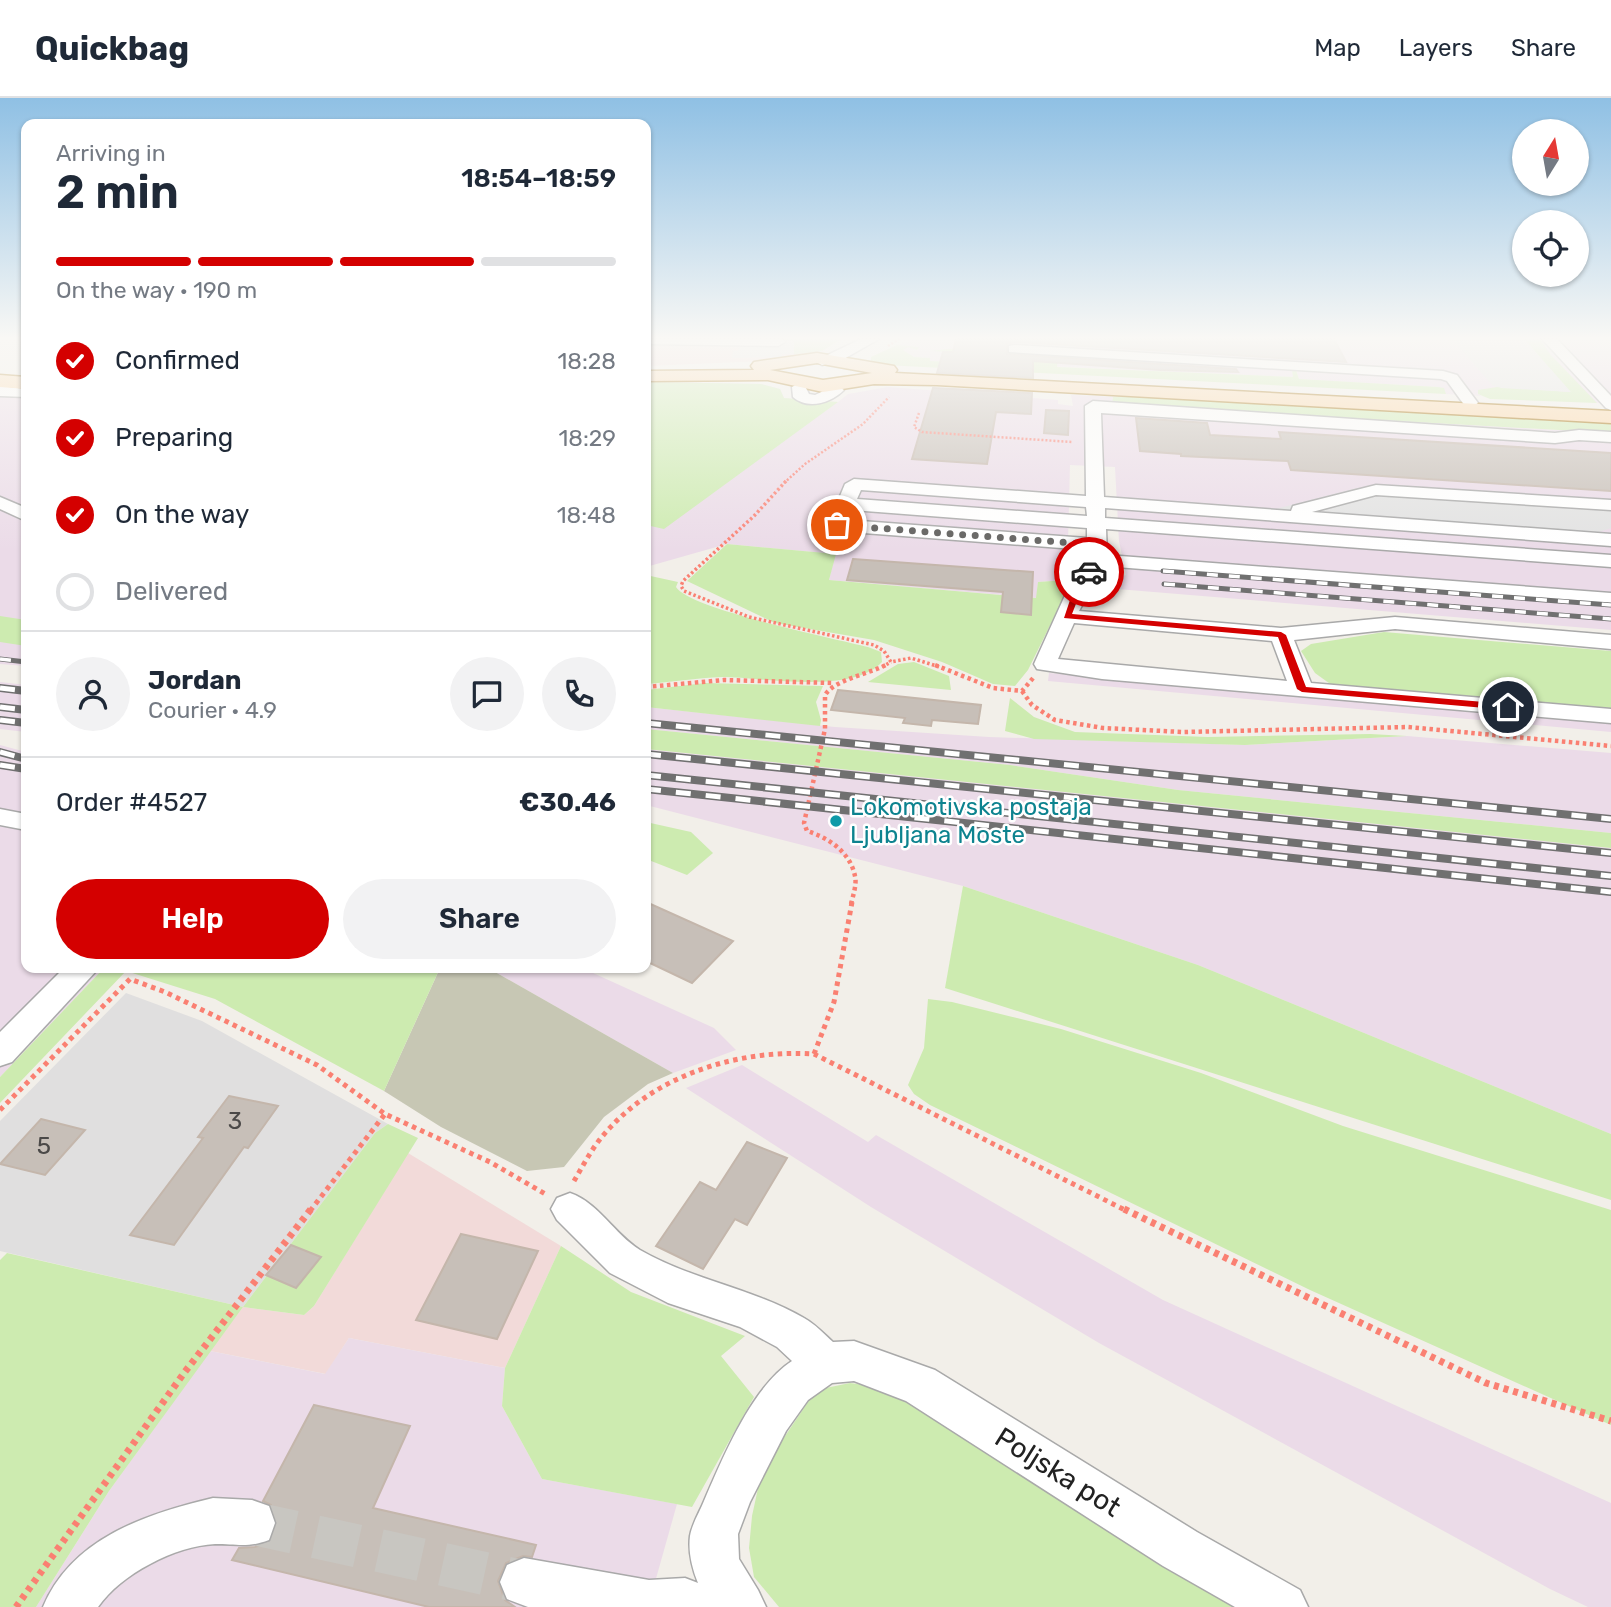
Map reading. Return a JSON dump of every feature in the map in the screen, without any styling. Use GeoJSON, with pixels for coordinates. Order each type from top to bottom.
{"type":"FeatureCollection","features":[{"type":"Feature","properties":{"kind":"main road"},"geometry":{"type":"LineString","coordinates":[[1456,409],[1611,417]]}},
{"type":"Feature","properties":{"kind":"main road"},"geometry":{"type":"LineString","coordinates":[[1583,409],[1611,411]]}},
{"type":"Feature","properties":{"kind":"street"},"geometry":{"type":"LineString","coordinates":[[1093,409],[1097,552],[1045,664],[1102,672],[1611,716]]}},
{"type":"Feature","properties":{"kind":"street"},"geometry":{"type":"LineString","coordinates":[[1129,409],[1555,438],[1579,435],[1611,437]]}},
{"type":"Feature","properties":{"kind":"street"},"geometry":{"type":"LineString","coordinates":[[1611,540],[853,484],[837,525],[1097,552],[1611,599]]}},
{"type":"Feature","properties":{"kind":"street"},"geometry":{"type":"LineString","coordinates":[[1277,516],[1376,490],[1611,505]]}},
{"type":"Feature","properties":{"kind":"street"},"geometry":{"type":"LineString","coordinates":[[0,502],[21,512]]}},
{"type":"Feature","properties":{"kind":"street"},"geometry":{"type":"LineString","coordinates":[[846,504],[1611,561]]}},
{"type":"Feature","properties":{"kind":"street"},"geometry":{"type":"LineString","coordinates":[[1067,616],[1281,635],[1395,624],[1611,642]]}},
{"type":"Feature","properties":{"kind":"street"},"geometry":{"type":"LineString","coordinates":[[1281,635],[1302,689]]}},
{"type":"Feature","properties":{"kind":"street"},"geometry":{"type":"LineString","coordinates":[[0,817],[21,821]]}},
{"type":"Feature","properties":{"kind":"street"},"geometry":{"type":"LineString","coordinates":[[0,1053],[78,973]]}},
{"type":"Feature","properties":{"kind":"street"},"geometry":{"type":"LineString","coordinates":[[570,1209],[624,1261],[682,1290],[751,1312],[792,1333],[825,1363],[793,1385],[771,1416],[733,1488],[714,1534],[715,1566],[741,1607]]}},
{"type":"Feature","properties":{"kind":"street","name":"Poljska pot"},"geometry":{"type":"LineString","coordinates":[[825,1363],[854,1362],[920,1385],[1180,1549],[1283,1607]]}},
{"type":"Feature","properties":{"kind":"street"},"geometry":{"type":"LineString","coordinates":[[68,1607],[84,1585],[124,1552],[165,1534],[213,1521],[252,1523]]}},
{"type":"Feature","properties":{"kind":"street"},"geometry":{"type":"LineString","coordinates":[[555,1607],[524,1582],[649,1605],[685,1602],[695,1607]]}},
{"type":"Feature","properties":{"kind":"path"},"geometry":{"type":"LineString","coordinates":[[877,409],[863,424],[805,464],[777,489],[754,516],[683,581],[681,586],[684,591],[749,617],[874,645],[884,651],[891,662]]}},
{"type":"Feature","properties":{"kind":"path"},"geometry":{"type":"LineString","coordinates":[[919,413],[914,426],[922,432],[1094,443]]}},
{"type":"Feature","properties":{"kind":"path"},"geometry":{"type":"LineString","coordinates":[[651,686],[713,680],[838,683],[863,676],[891,662],[911,658],[921,659],[993,688],[1022,691],[1032,705],[1055,720],[1104,728],[1183,732],[1408,727],[1611,746]]}},
{"type":"Feature","properties":{"kind":"path"},"geometry":{"type":"LineString","coordinates":[[1022,691],[1045,664]]}},
{"type":"Feature","properties":{"kind":"path"},"geometry":{"type":"LineString","coordinates":[[814,1054],[834,1002],[856,878],[850,863],[829,837],[807,831],[804,823],[826,718],[822,700],[825,693],[838,683]]}},
{"type":"Feature","properties":{"kind":"path"},"geometry":{"type":"LineString","coordinates":[[0,1110],[131,979],[165,992],[317,1065],[385,1114],[490,1162],[570,1209],[574,1181],[589,1156],[609,1128],[631,1108],[660,1090],[719,1063],[762,1053],[791,1050],[814,1054],[1067,1183],[1473,1377],[1611,1421]]}},
{"type":"Feature","properties":{"kind":"path"},"geometry":{"type":"LineString","coordinates":[[16,1607],[184,1373],[385,1114]]}},
{"type":"Feature","properties":{"kind":"shaded area"},"geometry":{"type":"Polygon","coordinates":[[[0,409],[21,409],[21,666],[0,664],[0,409]]]}},
{"type":"Feature","properties":{"kind":"shaded area"},"geometry":{"type":"Polygon","coordinates":[[[651,409],[1209,409],[1611,433],[1611,630],[1093,587],[1126,575],[1119,541],[1115,467],[1070,465],[1067,580],[1038,582],[1037,598],[829,580],[835,554],[727,544],[651,566],[651,409]]]}},
{"type":"Feature","properties":{"kind":"shaded area"},"geometry":{"type":"Polygon","coordinates":[[[1357,488],[1611,505],[1611,528],[1582,538],[1256,514],[1357,488]]]}},
{"type":"Feature","properties":{"kind":"shaded area"},"geometry":{"type":"Polygon","coordinates":[[[1049,673],[1611,722],[1611,732],[1048,681],[1049,673]]]}},
{"type":"Feature","properties":{"kind":"shaded area"},"geometry":{"type":"Polygon","coordinates":[[[0,682],[21,684],[21,731],[0,729],[0,682]]]}},
{"type":"Feature","properties":{"kind":"shaded area"},"geometry":{"type":"Polygon","coordinates":[[[651,708],[835,727],[989,737],[1245,745],[1407,736],[1611,753],[1611,833],[1178,790],[1010,765],[651,729],[651,708]]]}},
{"type":"Feature","properties":{"kind":"shaded area"},"geometry":{"type":"Polygon","coordinates":[[[0,745],[21,751],[21,973],[99,973],[0,1077],[0,745]]]}},
{"type":"Feature","properties":{"kind":"shaded area"},"geometry":{"type":"Polygon","coordinates":[[[651,750],[1611,848],[1611,1134],[1198,965],[963,886],[651,806],[651,750]]]}},
{"type":"Feature","properties":{"kind":"shaded area"},"geometry":{"type":"Polygon","coordinates":[[[438,973],[497,973],[673,1073],[648,1084],[604,1117],[564,1167],[527,1171],[441,1127],[384,1091],[438,973]]]}},
{"type":"Feature","properties":{"kind":"shaded area"},"geometry":{"type":"Polygon","coordinates":[[[497,973],[593,973],[714,1028],[736,1050],[673,1073],[497,973]]]}},
{"type":"Feature","properties":{"kind":"shaded area"},"geometry":{"type":"Polygon","coordinates":[[[126,993],[202,1021],[388,1124],[375,1133],[243,1307],[0,1251],[0,1121],[126,993]]]}},
{"type":"Feature","properties":{"kind":"shaded area"},"geometry":{"type":"Polygon","coordinates":[[[742,1065],[868,1142],[876,1135],[1163,1300],[1611,1503],[1611,1607],[1588,1607],[1550,1589],[1099,1343],[871,1207],[686,1088],[742,1065]]]}},
{"type":"Feature","properties":{"kind":"shaded area"},"geometry":{"type":"Polygon","coordinates":[[[408,1153],[561,1246],[505,1368],[349,1338],[326,1374],[210,1351],[243,1307],[304,1315],[314,1306],[408,1153]]]}},
{"type":"Feature","properties":{"kind":"shaded area"},"geometry":{"type":"Polygon","coordinates":[[[349,1338],[505,1368],[502,1406],[542,1479],[677,1504],[648,1607],[36,1607],[109,1491],[210,1351],[325,1374],[349,1338]]]}},
{"type":"Feature","properties":{"kind":"green space"},"geometry":{"type":"Polygon","coordinates":[[[651,409],[828,409],[664,529],[651,526],[651,409]]]}},
{"type":"Feature","properties":{"kind":"green space"},"geometry":{"type":"Polygon","coordinates":[[[1191,409],[1357,409],[1611,424],[1611,433],[1191,409]]]}},
{"type":"Feature","properties":{"kind":"green space"},"geometry":{"type":"Polygon","coordinates":[[[727,544],[836,554],[829,580],[1036,598],[1038,582],[1067,580],[1067,591],[1028,670],[1015,686],[993,684],[942,662],[874,640],[775,623],[687,581],[727,544]]]}},
{"type":"Feature","properties":{"kind":"green space"},"geometry":{"type":"Polygon","coordinates":[[[651,576],[678,582],[676,587],[687,596],[734,614],[881,652],[882,662],[868,672],[850,678],[806,682],[703,678],[651,683],[651,576]]]}},
{"type":"Feature","properties":{"kind":"green space"},"geometry":{"type":"Polygon","coordinates":[[[0,616],[21,619],[21,645],[0,642],[0,616]]]}},
{"type":"Feature","properties":{"kind":"green space"},"geometry":{"type":"Polygon","coordinates":[[[1384,632],[1611,651],[1611,710],[1333,686],[1315,673],[1301,651],[1311,644],[1384,632]]]}},
{"type":"Feature","properties":{"kind":"green space"},"geometry":{"type":"Polygon","coordinates":[[[914,662],[949,676],[951,690],[868,682],[898,664],[914,662]]]}},
{"type":"Feature","properties":{"kind":"green space"},"geometry":{"type":"Polygon","coordinates":[[[705,683],[823,686],[816,702],[820,726],[651,708],[651,689],[705,683]]]}},
{"type":"Feature","properties":{"kind":"green space"},"geometry":{"type":"Polygon","coordinates":[[[1010,698],[1034,717],[1075,732],[1208,737],[1370,734],[1407,736],[1245,745],[1034,739],[1005,731],[1010,698]]]}},
{"type":"Feature","properties":{"kind":"green space"},"geometry":{"type":"Polygon","coordinates":[[[651,729],[1010,765],[1178,790],[1611,833],[1611,848],[651,750],[651,729]]]}},
{"type":"Feature","properties":{"kind":"green space"},"geometry":{"type":"Polygon","coordinates":[[[651,823],[691,832],[713,853],[687,875],[651,861],[651,823]]]}},
{"type":"Feature","properties":{"kind":"green space"},"geometry":{"type":"Polygon","coordinates":[[[963,886],[1198,965],[1611,1134],[1611,1200],[945,988],[963,886]]]}},
{"type":"Feature","properties":{"kind":"green space"},"geometry":{"type":"Polygon","coordinates":[[[99,973],[124,973],[0,1103],[0,1077],[99,973]]]}},
{"type":"Feature","properties":{"kind":"green space"},"geometry":{"type":"Polygon","coordinates":[[[132,973],[438,973],[384,1091],[215,999],[132,973]]]}},
{"type":"Feature","properties":{"kind":"green space"},"geometry":{"type":"Polygon","coordinates":[[[928,999],[952,1002],[1061,1029],[1201,1073],[1343,1126],[1611,1210],[1611,1425],[1310,1290],[930,1105],[914,1094],[908,1085],[924,1048],[928,999]]]}},
{"type":"Feature","properties":{"kind":"green space"},"geometry":{"type":"Polygon","coordinates":[[[388,1124],[418,1138],[314,1306],[304,1315],[243,1307],[375,1133],[388,1124]]]}},
{"type":"Feature","properties":{"kind":"green space"},"geometry":{"type":"Polygon","coordinates":[[[561,1246],[631,1292],[745,1336],[721,1356],[754,1397],[692,1507],[542,1479],[502,1406],[505,1368],[561,1246]]]}},
{"type":"Feature","properties":{"kind":"green space"},"geometry":{"type":"Polygon","coordinates":[[[7,1253],[243,1307],[109,1491],[36,1607],[0,1607],[0,1260],[7,1253]]]}},
{"type":"Feature","properties":{"kind":"green space"},"geometry":{"type":"Polygon","coordinates":[[[850,1383],[900,1390],[1242,1607],[779,1607],[754,1577],[749,1548],[760,1479],[777,1448],[816,1390],[850,1383]]]}},
{"type":"Feature","properties":{"kind":"building"},"geometry":{"type":"Polygon","coordinates":[[[927,409],[1031,409],[1031,414],[996,412],[987,464],[912,459],[927,409]]]}},
{"type":"Feature","properties":{"kind":"building"},"geometry":{"type":"Polygon","coordinates":[[[1046,410],[1069,411],[1068,435],[1044,433],[1046,410]]]}},
{"type":"Feature","properties":{"kind":"building"},"geometry":{"type":"Polygon","coordinates":[[[1136,418],[1207,423],[1210,435],[1281,439],[1279,432],[1611,453],[1611,491],[1291,470],[1288,461],[1181,456],[1140,451],[1136,418]]]}},
{"type":"Feature","properties":{"kind":"building"},"geometry":{"type":"Polygon","coordinates":[[[853,559],[1033,572],[1031,615],[1001,612],[1003,592],[847,580],[853,559]]]}},
{"type":"Feature","properties":{"kind":"building"},"geometry":{"type":"Polygon","coordinates":[[[838,690],[981,705],[978,724],[932,720],[931,726],[903,723],[905,718],[831,710],[838,690]]]}},
{"type":"Feature","properties":{"kind":"building"},"geometry":{"type":"Polygon","coordinates":[[[651,904],[733,941],[692,983],[651,963],[651,904]]]}},
{"type":"Feature","properties":{"kind":"building"},"geometry":{"type":"Polygon","coordinates":[[[229,1096],[278,1106],[248,1148],[244,1147],[174,1245],[130,1235],[203,1138],[198,1137],[229,1096]]]}},
{"type":"Feature","properties":{"kind":"building"},"geometry":{"type":"Polygon","coordinates":[[[41,1119],[85,1130],[45,1175],[0,1164],[41,1119]]]}},
{"type":"Feature","properties":{"kind":"building"},"geometry":{"type":"Polygon","coordinates":[[[747,1142],[787,1158],[747,1225],[735,1219],[703,1269],[656,1246],[700,1182],[716,1190],[747,1142]]]}},
{"type":"Feature","properties":{"kind":"building"},"geometry":{"type":"Polygon","coordinates":[[[461,1234],[538,1251],[497,1339],[416,1320],[461,1234]]]}},
{"type":"Feature","properties":{"kind":"building"},"geometry":{"type":"Polygon","coordinates":[[[291,1245],[321,1257],[296,1288],[266,1275],[291,1245]]]}},
{"type":"Feature","properties":{"kind":"building"},"geometry":{"type":"Polygon","coordinates":[[[314,1405],[410,1426],[373,1508],[536,1545],[532,1557],[523,1556],[506,1563],[498,1581],[505,1600],[515,1607],[429,1607],[232,1560],[239,1548],[255,1547],[271,1541],[277,1522],[271,1505],[263,1501],[314,1405]]]}},
{"type":"Feature","properties":{"kind":"tunnel"},"geometry":{"type":"LineString","coordinates":[[252,1523],[524,1582]]}},
{"type":"Feature","properties":{"kind":"railway"},"geometry":{"type":"LineString","coordinates":[[1163,571],[1611,605]]}},
{"type":"Feature","properties":{"kind":"railway"},"geometry":{"type":"LineString","coordinates":[[1164,584],[1611,619]]}},
{"type":"Feature","properties":{"kind":"railway"},"geometry":{"type":"LineString","coordinates":[[0,659],[21,661]]}},
{"type":"Feature","properties":{"kind":"railway"},"geometry":{"type":"LineString","coordinates":[[0,688],[21,690]]}},
{"type":"Feature","properties":{"kind":"railway"},"geometry":{"type":"LineString","coordinates":[[0,707],[21,709]]}},
{"type":"Feature","properties":{"kind":"railway"},"geometry":{"type":"LineString","coordinates":[[0,720],[21,722]]}},
{"type":"Feature","properties":{"kind":"railway"},"geometry":{"type":"LineString","coordinates":[[651,723],[1611,819]]}},
{"type":"Feature","properties":{"kind":"railway"},"geometry":{"type":"LineString","coordinates":[[0,752],[21,758]]}},
{"type":"Feature","properties":{"kind":"railway"},"geometry":{"type":"LineString","coordinates":[[651,755],[1611,853]]}},
{"type":"Feature","properties":{"kind":"railway"},"geometry":{"type":"LineString","coordinates":[[0,765],[21,768]]}},
{"type":"Feature","properties":{"kind":"railway"},"geometry":{"type":"LineString","coordinates":[[651,776],[1611,876]]}},
{"type":"Feature","properties":{"kind":"railway"},"geometry":{"type":"LineString","coordinates":[[651,790],[1611,892]]}},
{"type":"Feature","properties":{"kind":"way so far"},"geometry":{"type":"LineString","coordinates":[[837,525],[1098,545],[1097,560],[1089,572]]}},
{"type":"Feature","properties":{"kind":"place","name":"Lokomotivska postaja Ljubljana Moste"},"geometry":{"type":"Point","coordinates":[836,821]}},
{"type":"Feature","properties":{"kind":"route"},"geometry":{"type":"LineString","coordinates":[[1089,572],[1077,591],[1067,616],[1281,635],[1302,689],[1508,707]]}}]}
